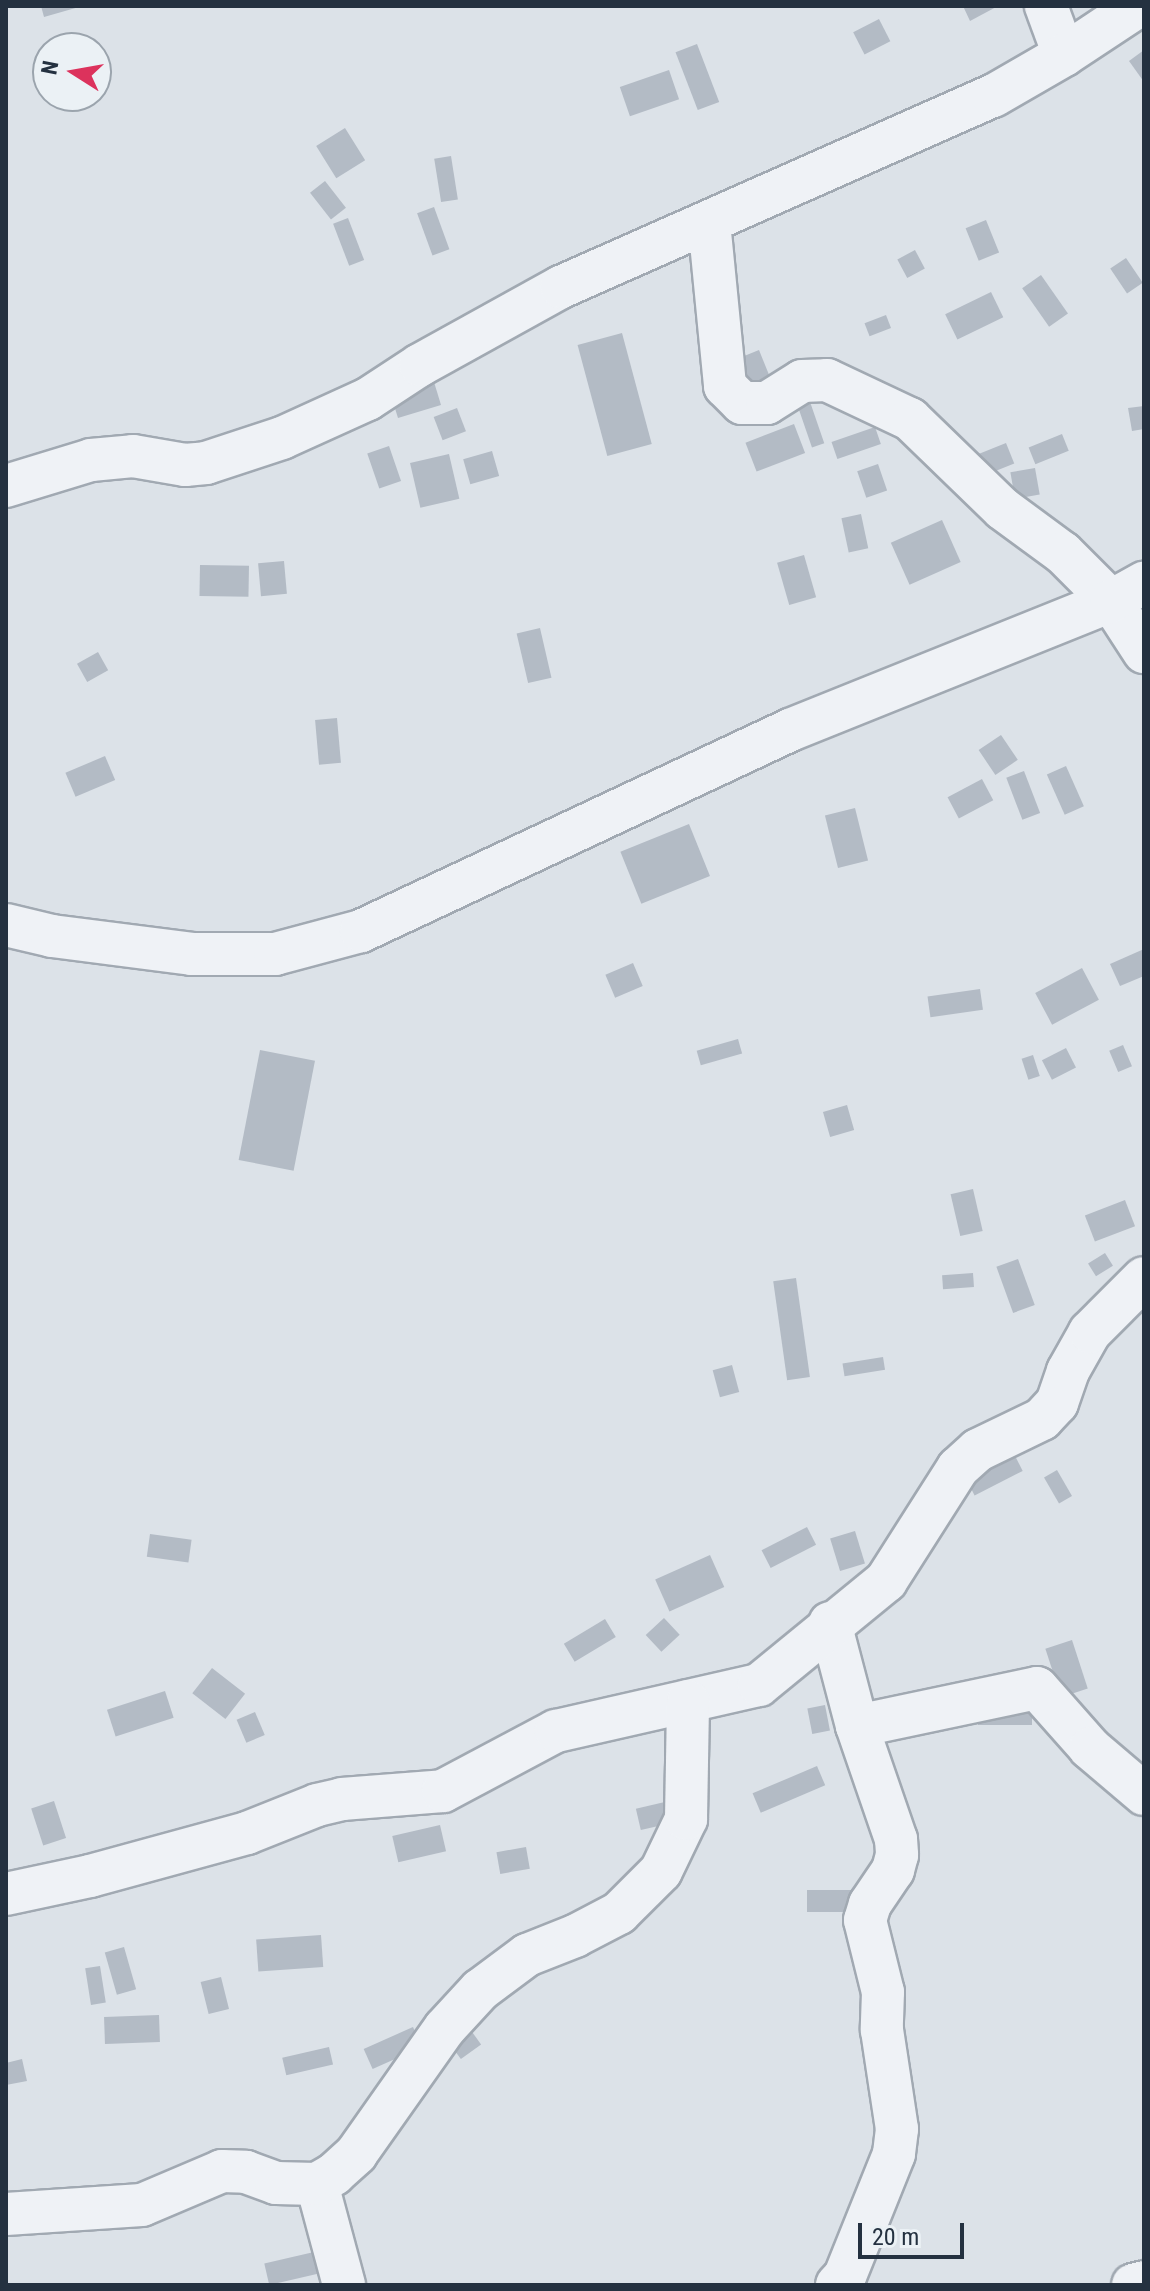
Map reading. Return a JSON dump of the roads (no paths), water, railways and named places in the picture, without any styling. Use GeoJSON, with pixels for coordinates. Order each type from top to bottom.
{"type":"FeatureCollection","features":[{"type":"Feature","properties":{"kind":"street"},"geometry":{"type":"LineString","coordinates":[[1046,6],[1064,55]]}},
{"type":"Feature","properties":{"kind":"street"},"geometry":{"type":"LineString","coordinates":[[6,486],[91,460],[133,456],[185,465],[206,463],[282,438],[368,399],[420,365],[561,287],[993,96],[1064,55],[1138,6]]}},
{"type":"Feature","properties":{"kind":"street"},"geometry":{"type":"LineString","coordinates":[[709,222],[725,386],[742,403],[767,403],[802,381],[827,380],[910,419],[1003,509],[1063,553],[1128,592],[1144,652]]}},
{"type":"Feature","properties":{"kind":"street"},"geometry":{"type":"LineString","coordinates":[[6,925],[52,936],[192,954],[275,954],[361,931],[790,730],[1128,592]]}},
{"type":"Feature","properties":{"kind":"street"},"geometry":{"type":"LineString","coordinates":[[6,1894],[90,1876],[247,1833],[317,1805],[342,1799],[443,1791],[556,1731],[759,1685],[830,1623],[886,1581],[958,1468],[978,1450],[1042,1419],[1057,1403],[1068,1371],[1090,1332],[1144,1278]]}},
{"type":"Feature","properties":{"kind":"street"},"geometry":{"type":"LineString","coordinates":[[830,1623],[857,1726],[896,1839],[893,1870],[870,1904],[865,1920],[883,1992],[882,2030],[897,2129],[886,2179],[845,2276],[837,2285]]}},
{"type":"Feature","properties":{"kind":"street"},"geometry":{"type":"LineString","coordinates":[[857,1726],[1037,1688],[1090,1748],[1144,1794]]}},
{"type":"Feature","properties":{"kind":"street"},"geometry":{"type":"LineString","coordinates":[[6,2214],[142,2205],[222,2171],[246,2172],[276,2183],[317,2184],[356,2154],[445,2028],[480,1990],[527,1955],[575,1936],[619,1913],[661,1871],[686,1819],[688,1701]]}},
{"type":"Feature","properties":{"kind":"street"},"geometry":{"type":"LineString","coordinates":[[317,2184],[344,2285]]}},
{"type":"Feature","properties":{"kind":"street"},"geometry":{"type":"LineString","coordinates":[[1133,2285],[1144,2282]]}}]}
